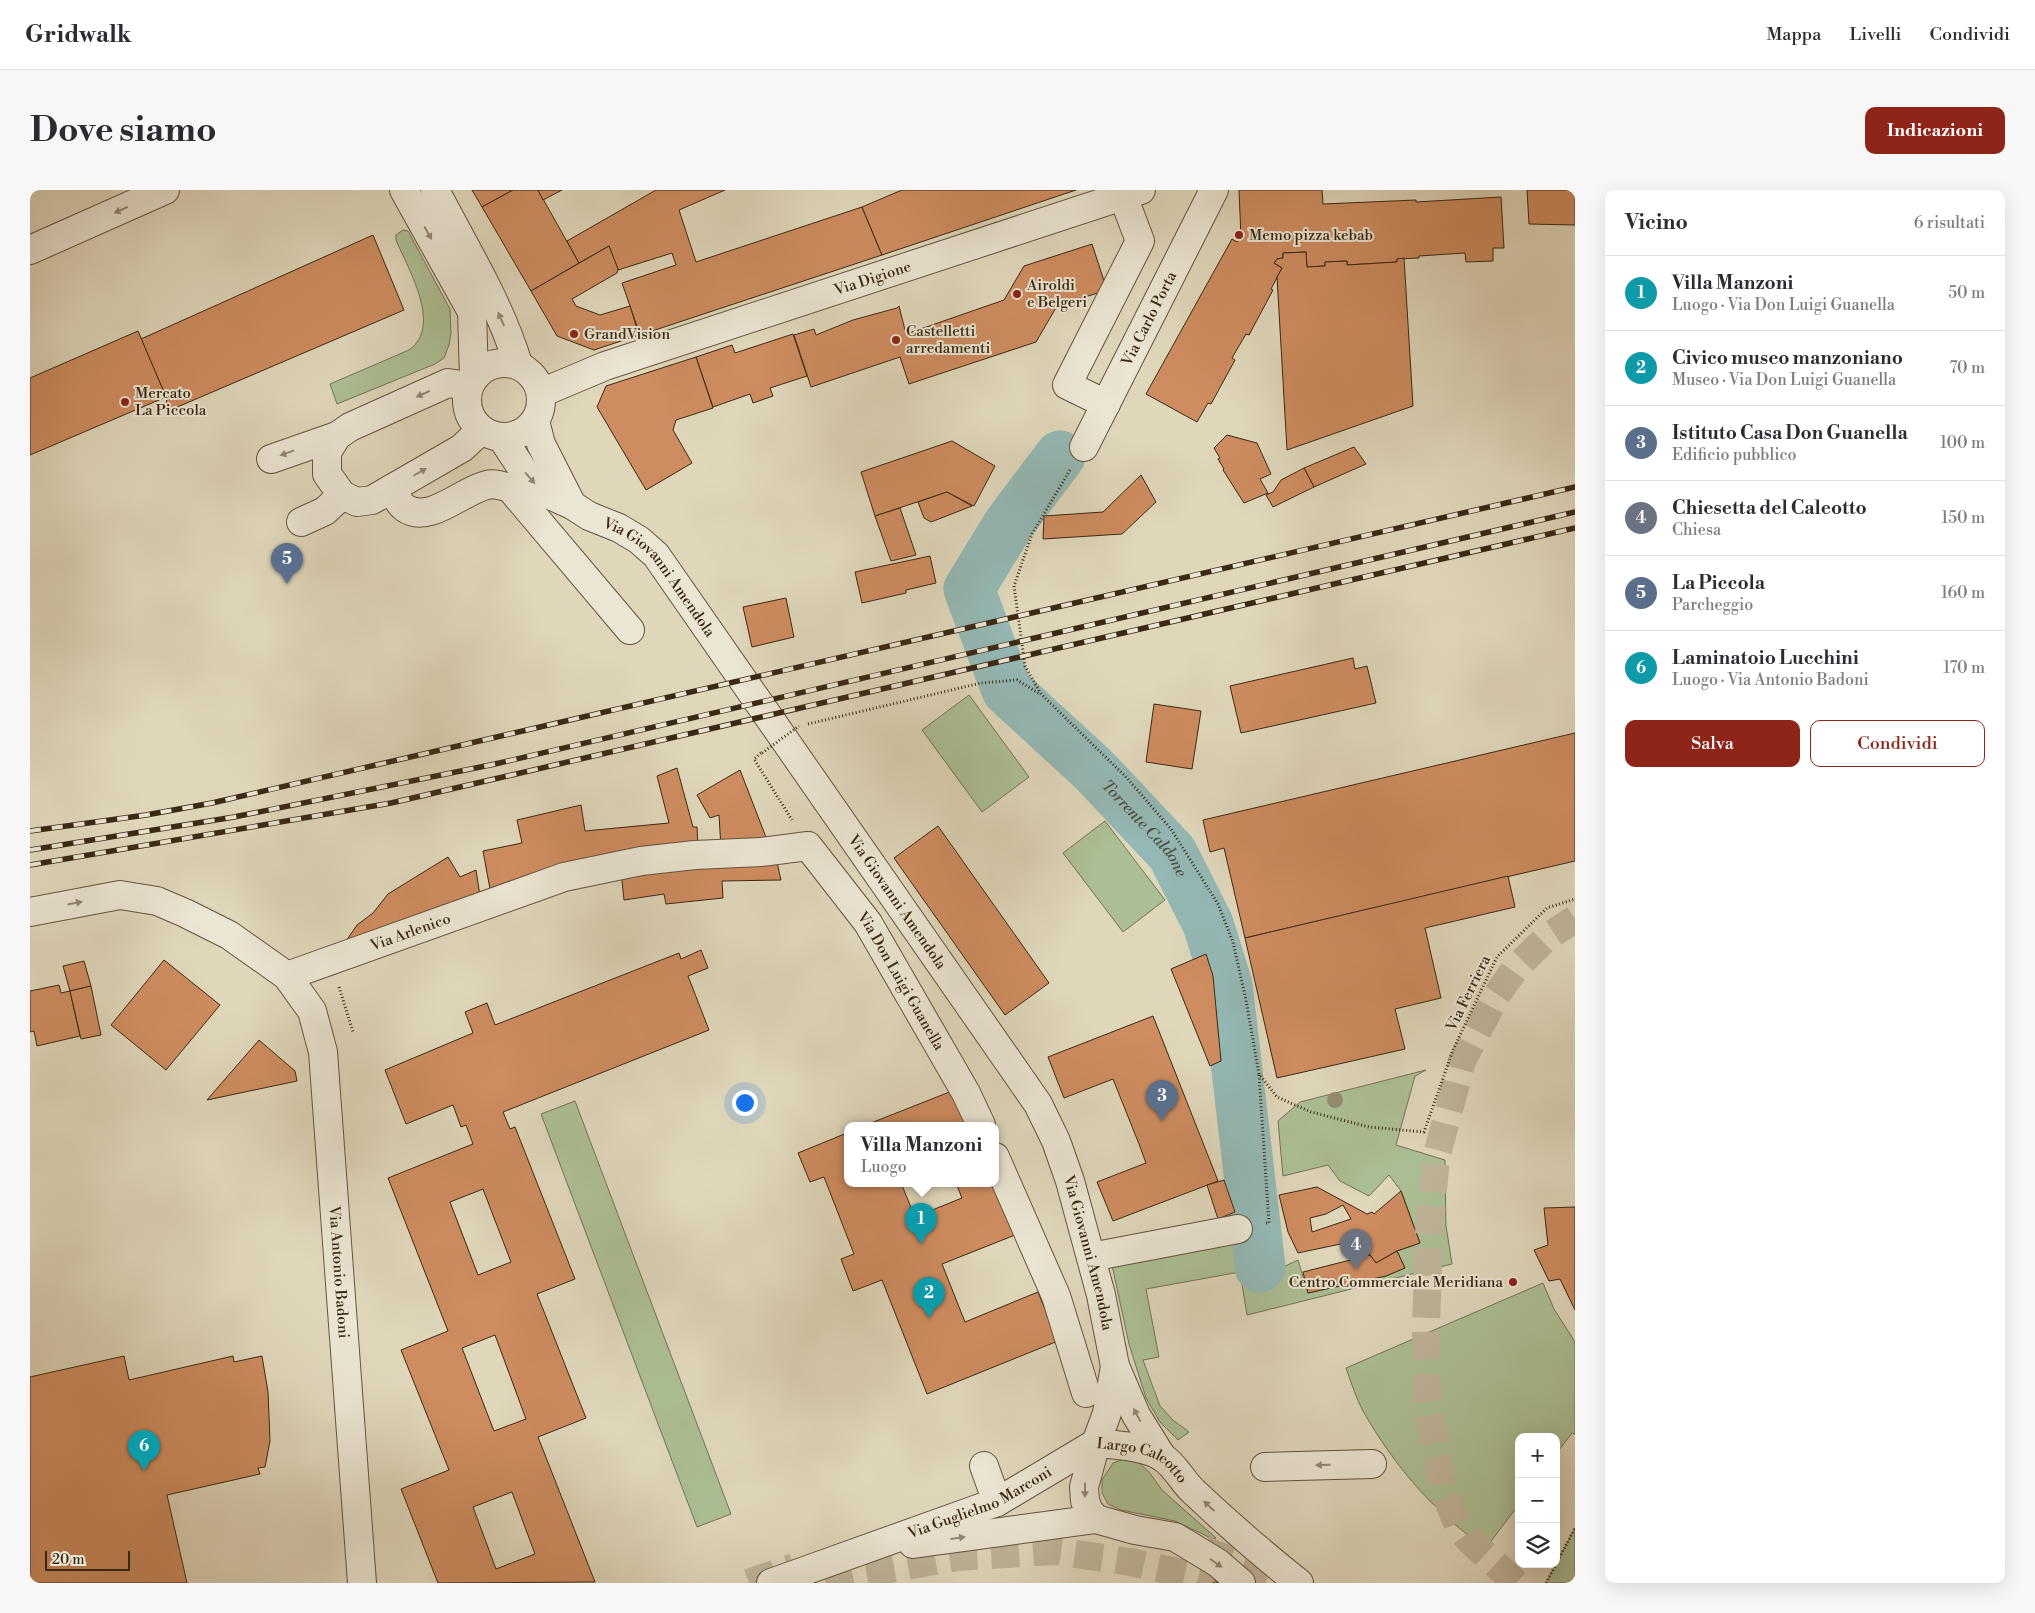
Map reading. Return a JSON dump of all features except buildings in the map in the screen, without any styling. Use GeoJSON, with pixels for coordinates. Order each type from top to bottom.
{"type":"FeatureCollection","features":[{"type":"Feature","properties":{"kind":"street"},"geometry":{"type":"LineString","coordinates":[[30,250],[165,190]]}},
{"type":"Feature","properties":{"kind":"street","name":"Via Giovanni Amendola"},"geometry":{"type":"LineString","coordinates":[[404,190],[472,312],[472,381],[467,398],[468,410],[472,421],[492,434],[542,492],[626,532],[639,540],[656,555],[1038,1104],[1059,1149],[1091,1257],[1101,1295],[1115,1366],[1136,1415],[1162,1457]]}},
{"type":"Feature","properties":{"kind":"street"},"geometry":{"type":"LineString","coordinates":[[336,436],[327,452],[327,474],[342,495],[357,502],[372,500],[462,448],[492,434],[514,436],[525,431],[535,421],[541,404],[531,379],[435,190]]}},
{"type":"Feature","properties":{"kind":"street","name":"Via Carlo Porta"},"geometry":{"type":"LineString","coordinates":[[1084,447],[1214,190]]}},
{"type":"Feature","properties":{"kind":"street"},"geometry":{"type":"LineString","coordinates":[[1106,404],[1067,385],[1140,241],[1132,193]]}},
{"type":"Feature","properties":{"kind":"street","name":"Via Digione"},"geometry":{"type":"LineString","coordinates":[[531,379],[605,366],[1132,193]]}},
{"type":"Feature","properties":{"kind":"street"},"geometry":{"type":"LineString","coordinates":[[271,459],[336,436],[363,420],[448,383],[472,381],[482,370],[491,365],[501,362],[531,379]]}},
{"type":"Feature","properties":{"kind":"street"},"geometry":{"type":"LineString","coordinates":[[535,421],[541,444],[572,505]]}},
{"type":"Feature","properties":{"kind":"street"},"geometry":{"type":"LineString","coordinates":[[391,489],[403,507],[415,513],[429,512],[487,485],[500,485],[510,488],[630,630]]}},
{"type":"Feature","properties":{"kind":"street"},"geometry":{"type":"LineString","coordinates":[[301,522],[325,512],[342,495]]}},
{"type":"Feature","properties":{"kind":"street","name":"Via Arlenico"},"geometry":{"type":"LineString","coordinates":[[287,976],[578,873],[640,861],[695,855],[762,852],[808,846]]}},
{"type":"Feature","properties":{"kind":"street","name":"Via Don Luigi Guanella"},"geometry":{"type":"LineString","coordinates":[[808,846],[868,923],[966,1093],[980,1122]]}},
{"type":"Feature","properties":{"kind":"street"},"geometry":{"type":"LineString","coordinates":[[30,912],[120,895],[157,901],[229,935],[287,976]]}},
{"type":"Feature","properties":{"kind":"street","name":"Via Antonio Badoni"},"geometry":{"type":"LineString","coordinates":[[287,976],[312,1010],[323,1052],[361,1582]]}},
{"type":"Feature","properties":{"kind":"street"},"geometry":{"type":"LineString","coordinates":[[999,1166],[1056,1296],[1086,1393]]}},
{"type":"Feature","properties":{"kind":"street"},"geometry":{"type":"LineString","coordinates":[[1091,1257],[1238,1229]]}},
{"type":"Feature","properties":{"kind":"street","name":"Via Giovanni Amendola"},"geometry":{"type":"LineString","coordinates":[[1096,1443],[1107,1413],[1115,1366]]}},
{"type":"Feature","properties":{"kind":"street","name":"Largo Caleotto"},"geometry":{"type":"LineString","coordinates":[[1096,1519],[1085,1501],[1084,1487],[1096,1443],[1133,1447],[1162,1457],[1174,1468],[1186,1484],[1245,1540],[1300,1583]]}},
{"type":"Feature","properties":{"kind":"street","name":"Via Guglielmo Marconi"},"geometry":{"type":"LineString","coordinates":[[771,1583],[997,1502],[1096,1443]]}},
{"type":"Feature","properties":{"kind":"street"},"geometry":{"type":"LineString","coordinates":[[1265,1467],[1372,1464]]}},
{"type":"Feature","properties":{"kind":"street"},"geometry":{"type":"LineString","coordinates":[[984,1466],[997,1502]]}},
{"type":"Feature","properties":{"kind":"street"},"geometry":{"type":"LineString","coordinates":[[1096,1519],[1135,1530],[1176,1537],[1218,1563],[1241,1583]]}},
{"type":"Feature","properties":{"kind":"street","name":"Via Guglielmo Marconi"},"geometry":{"type":"LineString","coordinates":[[858,1552],[1096,1519]]}},
{"type":"Feature","properties":{"kind":"path"},"geometry":{"type":"LineString","coordinates":[[1041,694],[1026,666],[1014,586],[1032,534],[1084,447]]}},
{"type":"Feature","properties":{"kind":"path"},"geometry":{"type":"LineString","coordinates":[[808,846],[754,759],[799,726],[981,683],[1017,680],[1041,694],[1126,778],[1171,828],[1218,904],[1233,942],[1246,1000],[1259,1074],[1269,1223]]}},
{"type":"Feature","properties":{"kind":"path","name":"Via Ferriera"},"geometry":{"type":"LineString","coordinates":[[1259,1074],[1277,1097],[1311,1112],[1369,1127],[1424,1132],[1453,1050],[1496,957],[1546,908],[1575,898]]}},
{"type":"Feature","properties":{"kind":"path"},"geometry":{"type":"LineString","coordinates":[[330,960],[353,1032]]}},
{"type":"Feature","properties":{"kind":"path"},"geometry":{"type":"LineString","coordinates":[[1560,1556],[1575,1528]]}},
{"type":"Feature","properties":{"kind":"path"},"geometry":{"type":"LineString","coordinates":[[1546,1583],[1554,1568]]}},
{"type":"Feature","properties":{"kind":"green space"},"geometry":{"type":"Polygon","coordinates":[[[403,230],[408,231],[450,309],[451,333],[449,345],[444,358],[435,364],[337,404],[330,384],[409,350],[419,340],[423,327],[420,297],[396,240],[396,235],[403,230]]]}},
{"type":"Feature","properties":{"kind":"green space"},"geometry":{"type":"Polygon","coordinates":[[[969,695],[1029,777],[982,812],[922,730],[969,695]]]}},
{"type":"Feature","properties":{"kind":"green space"},"geometry":{"type":"Polygon","coordinates":[[[1105,821],[1165,900],[1123,932],[1063,853],[1105,821]]]}},
{"type":"Feature","properties":{"kind":"green space"},"geometry":{"type":"Polygon","coordinates":[[[1426,1070],[1415,1076],[1396,1145],[1445,1160],[1446,1226],[1452,1264],[1247,1315],[1240,1272],[1146,1289],[1159,1357],[1143,1360],[1160,1406],[1173,1420],[1189,1432],[1178,1440],[1160,1422],[1146,1398],[1129,1344],[1110,1256],[1245,1239],[1253,1281],[1298,1260],[1308,1293],[1386,1276],[1405,1268],[1397,1251],[1420,1243],[1401,1191],[1389,1175],[1369,1196],[1340,1181],[1328,1165],[1283,1176],[1278,1121],[1300,1102],[1426,1070]]]}},
{"type":"Feature","properties":{"kind":"green space"},"geometry":{"type":"Polygon","coordinates":[[[575,1101],[731,1514],[697,1527],[541,1114],[575,1101]]]}},
{"type":"Feature","properties":{"kind":"green space"},"geometry":{"type":"Polygon","coordinates":[[[1543,1283],[1554,1309],[1575,1342],[1575,1434],[1572,1433],[1560,1449],[1560,1433],[1515,1433],[1515,1509],[1486,1548],[1449,1520],[1402,1469],[1363,1411],[1346,1368],[1543,1283]]]}},
{"type":"Feature","properties":{"kind":"green space"},"geometry":{"type":"Polygon","coordinates":[[[1124,1459],[1137,1461],[1149,1472],[1162,1490],[1216,1538],[1213,1539],[1175,1521],[1121,1510],[1108,1504],[1102,1493],[1102,1480],[1113,1463],[1124,1459]]]}},
{"type":"Feature","properties":{"kind":"green space"},"geometry":{"type":"Polygon","coordinates":[[[1575,1528],[1575,1583],[1546,1583],[1554,1568],[1560,1568],[1560,1556],[1575,1528]]]}},
{"type":"Feature","properties":{"kind":"waterway","name":"Torrente Caldone"},"geometry":{"type":"LineString","coordinates":[[1060,456],[1008,525],[969,589],[1007,690],[1095,771],[1172,853],[1208,924],[1227,985],[1260,1267]]}},
{"type":"Feature","properties":{"kind":"tunnel"},"geometry":{"type":"LineString","coordinates":[[1516,1583],[1469,1540],[1458,1525],[1443,1489],[1427,1400],[1426,1327],[1429,1233],[1436,1158],[1462,1061],[1496,996],[1515,969],[1547,937],[1575,919]]}},
{"type":"Feature","properties":{"kind":"tunnel"},"geometry":{"type":"LineString","coordinates":[[1204,1550],[1252,1568],[1278,1583]]}},
{"type":"Feature","properties":{"kind":"tunnel"},"geometry":{"type":"LineString","coordinates":[[826,1583],[839,1578],[957,1557],[1056,1551],[1130,1562],[1200,1577],[1212,1583]]}},
{"type":"Feature","properties":{"kind":"tunnel"},"geometry":{"type":"LineString","coordinates":[[749,1583],[794,1567]]}},
{"type":"Feature","properties":{"kind":"railway"},"geometry":{"type":"LineString","coordinates":[[30,831],[146,815],[212,803],[1575,487]]}},
{"type":"Feature","properties":{"kind":"railway"},"geometry":{"type":"LineString","coordinates":[[30,850],[234,817],[495,764],[1575,512]]}},
{"type":"Feature","properties":{"kind":"railway"},"geometry":{"type":"LineString","coordinates":[[30,865],[391,803],[1575,528]]}},
{"type":"Feature","properties":{"kind":"place","name":"Memo pizza kebab"},"geometry":{"type":"Point","coordinates":[1239,235]}},
{"type":"Feature","properties":{"kind":"place","name":"Airoldi e Belgeri"},"geometry":{"type":"Point","coordinates":[1017,294]}},
{"type":"Feature","properties":{"kind":"place","name":"GrandVision"},"geometry":{"type":"Point","coordinates":[574,334]}},
{"type":"Feature","properties":{"kind":"place","name":"Castelletti arredamenti"},"geometry":{"type":"Point","coordinates":[896,340]}},
{"type":"Feature","properties":{"kind":"place","name":"Mercato La Piccola"},"geometry":{"type":"Point","coordinates":[125,402]}},
{"type":"Feature","properties":{"kind":"place","name":"La Piccola"},"geometry":{"type":"Point","coordinates":[287,584]}},
{"type":"Feature","properties":{"kind":"place","name":"Istituto Casa Don Guanella"},"geometry":{"type":"Point","coordinates":[1162,1121]}},
{"type":"Feature","properties":{"kind":"place","name":"Villa Manzoni"},"geometry":{"type":"Point","coordinates":[921,1244]}},
{"type":"Feature","properties":{"kind":"place","name":"Chiesetta del Caleotto"},"geometry":{"type":"Point","coordinates":[1356,1270]}},
{"type":"Feature","properties":{"kind":"place","name":"Centro Commerciale Meridiana"},"geometry":{"type":"Point","coordinates":[1513,1282]}},
{"type":"Feature","properties":{"kind":"place","name":"Civico museo manzoniano"},"geometry":{"type":"Point","coordinates":[929,1318]}},
{"type":"Feature","properties":{"kind":"place","name":"Laminatoio Lucchini"},"geometry":{"type":"Point","coordinates":[144,1471]}}]}
